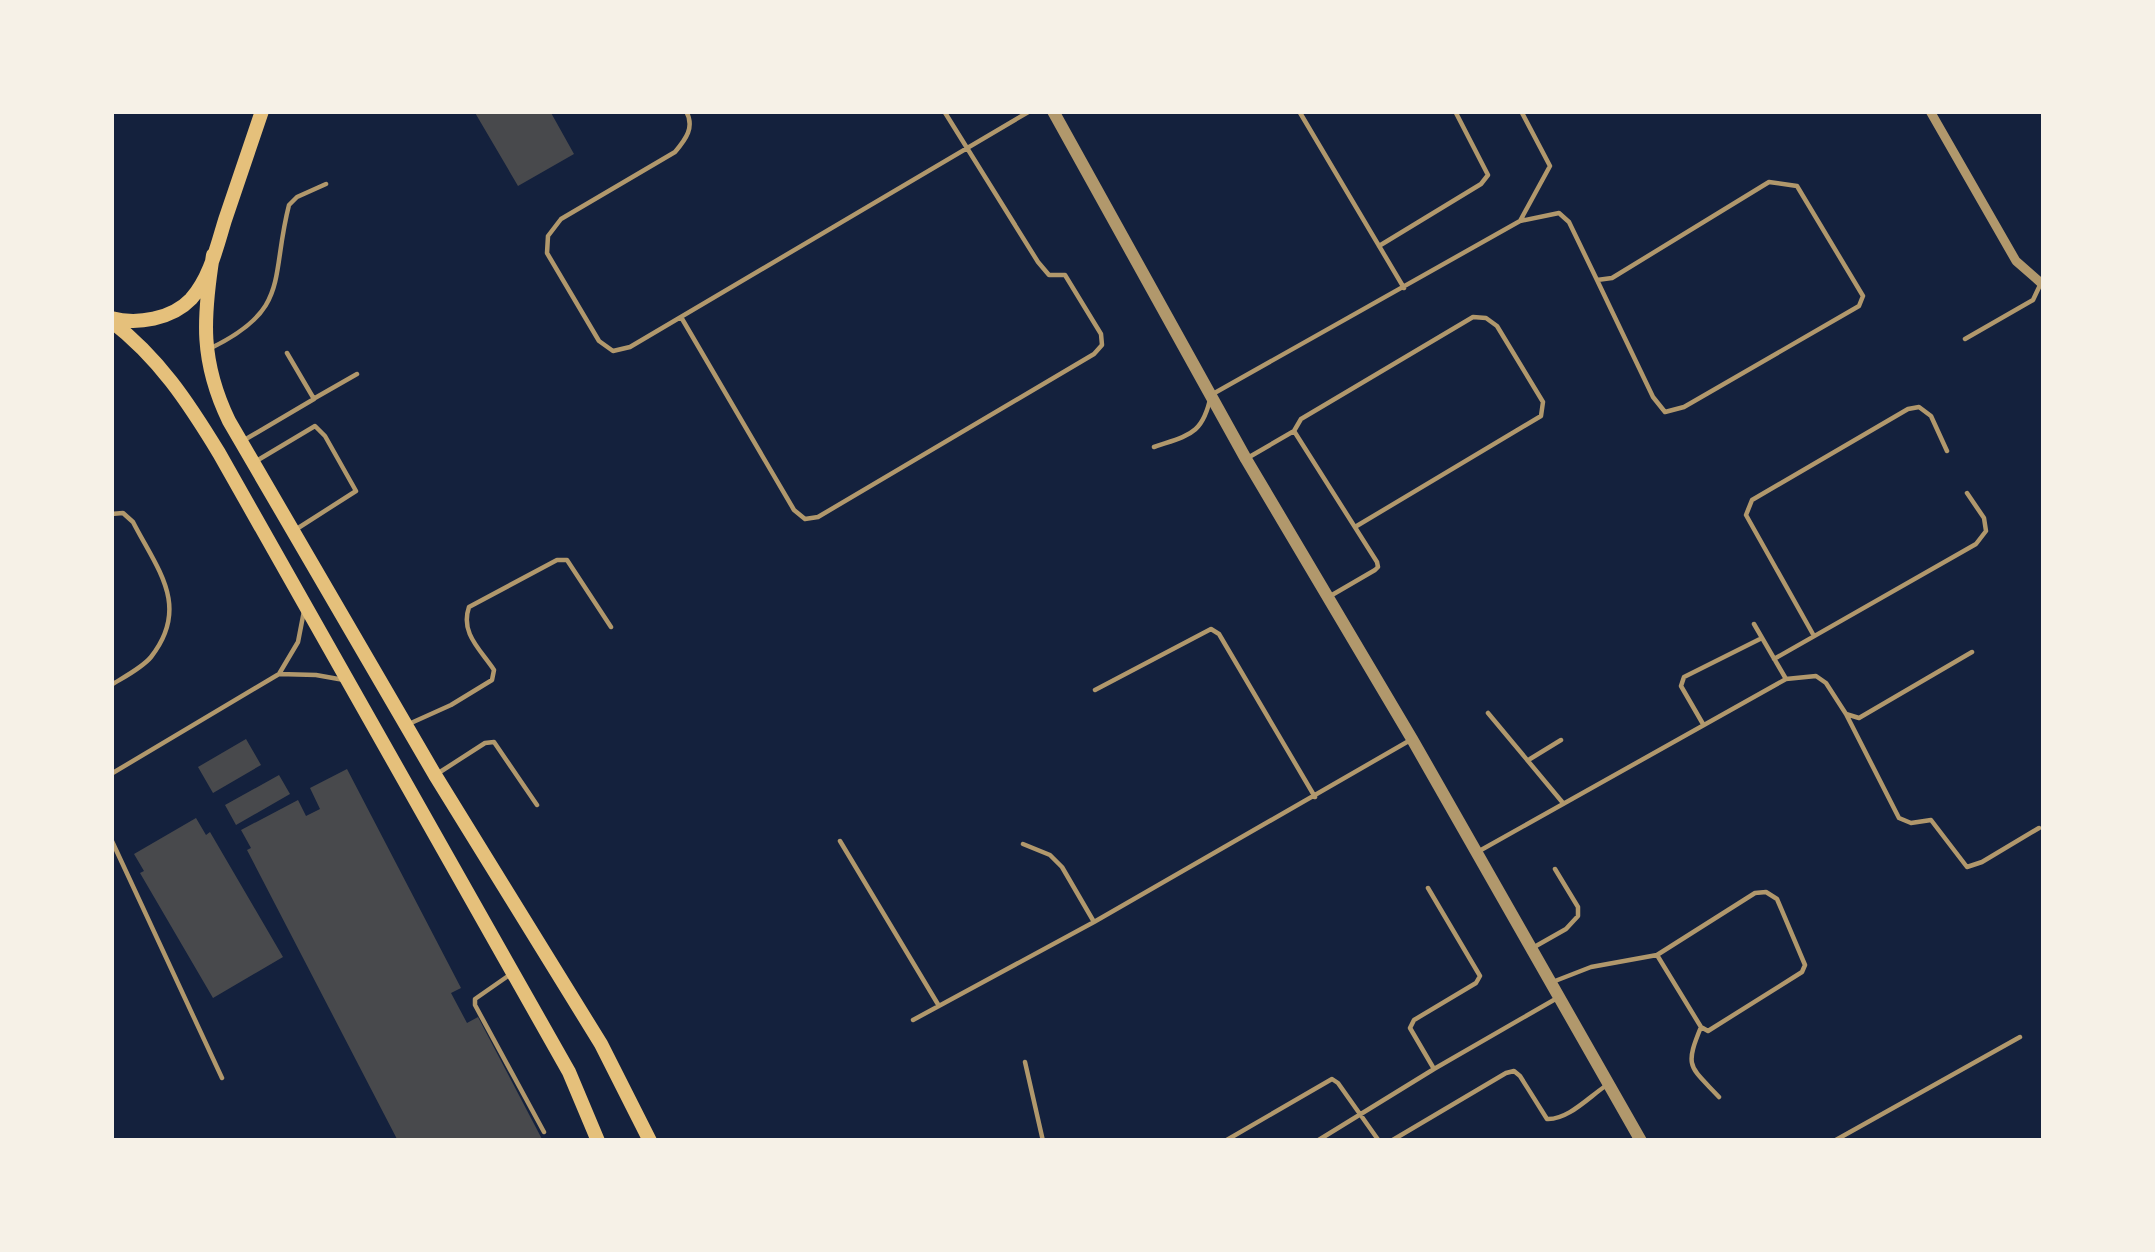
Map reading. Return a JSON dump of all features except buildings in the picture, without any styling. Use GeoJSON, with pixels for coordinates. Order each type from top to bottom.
{"type":"FeatureCollection","features":[{"type":"Feature","properties":{"kind":"main road"},"geometry":{"type":"LineString","coordinates":[[111,320],[150,319],[175,311],[191,299],[214,255],[262,111]]}},
{"type":"Feature","properties":{"kind":"main road"},"geometry":{"type":"LineString","coordinates":[[214,255],[204,326],[216,395],[435,775],[601,1044],[648,1138]]}},
{"type":"Feature","properties":{"kind":"main road"},"geometry":{"type":"LineString","coordinates":[[111,320],[143,347],[185,399],[569,1072],[598,1140]]}},
{"type":"Feature","properties":{"kind":"street"},"geometry":{"type":"LineString","coordinates":[[1053,111],[1246,459],[1641,1141]]}},
{"type":"Feature","properties":{"kind":"street"},"geometry":{"type":"LineString","coordinates":[[1930,111],[2016,261],[2043,283]]}},
{"type":"Feature","properties":{"kind":"lane"},"geometry":{"type":"LineString","coordinates":[[686,111],[688,136],[675,152],[561,219],[548,236],[547,253],[599,341],[613,350],[631,347],[1030,111]]}},
{"type":"Feature","properties":{"kind":"lane"},"geometry":{"type":"LineString","coordinates":[[681,317],[794,510],[805,519],[818,517],[1094,354],[1102,345],[1102,334],[1065,275],[1049,275],[1038,262],[944,111]]}},
{"type":"Feature","properties":{"kind":"lane"},"geometry":{"type":"LineString","coordinates":[[1003,111],[1010,123]]}},
{"type":"Feature","properties":{"kind":"lane"},"geometry":{"type":"LineString","coordinates":[[1299,111],[1404,288]]}},
{"type":"Feature","properties":{"kind":"lane"},"geometry":{"type":"LineString","coordinates":[[1379,246],[1481,184],[1488,175],[1455,111]]}},
{"type":"Feature","properties":{"kind":"lane"},"geometry":{"type":"LineString","coordinates":[[1520,221],[1550,166],[1521,111]]}},
{"type":"Feature","properties":{"kind":"lane"},"geometry":{"type":"LineString","coordinates":[[1154,447],[1188,436],[1197,428],[1206,419],[1210,395],[1520,221],[1559,213],[1569,222],[1653,397],[1665,412],[1684,407],[1858,306],[1863,296],[1797,187],[1782,182],[1769,182],[1612,278],[1597,280]]}},
{"type":"Feature","properties":{"kind":"lane"},"geometry":{"type":"LineString","coordinates":[[206,351],[241,334],[261,314],[273,297],[289,205],[297,196],[326,184]]}},
{"type":"Feature","properties":{"kind":"lane"},"geometry":{"type":"LineString","coordinates":[[1965,339],[2033,300],[2043,283]]}},
{"type":"Feature","properties":{"kind":"lane"},"geometry":{"type":"LineString","coordinates":[[1246,459],[1294,430],[1301,418],[1473,317],[1486,318],[1497,326],[1543,402],[1541,416],[1355,527]]}},
{"type":"Feature","properties":{"kind":"lane"},"geometry":{"type":"LineString","coordinates":[[287,353],[314,399]]}},
{"type":"Feature","properties":{"kind":"lane"},"geometry":{"type":"LineString","coordinates":[[241,442],[357,374]]}},
{"type":"Feature","properties":{"kind":"lane"},"geometry":{"type":"LineString","coordinates":[[1814,636],[1746,515],[1752,500],[1919,406],[1931,416],[1947,451]]}},
{"type":"Feature","properties":{"kind":"lane"},"geometry":{"type":"LineString","coordinates":[[253,463],[315,426],[325,436],[356,491],[293,532]]}},
{"type":"Feature","properties":{"kind":"lane"},"geometry":{"type":"LineString","coordinates":[[1294,430],[1378,567],[1328,597]]}},
{"type":"Feature","properties":{"kind":"lane"},"geometry":{"type":"LineString","coordinates":[[1774,659],[1976,544],[1986,531],[1984,518],[1967,493]]}},
{"type":"Feature","properties":{"kind":"lane"},"geometry":{"type":"LineString","coordinates":[[111,514],[123,513],[133,522],[171,598],[166,631],[149,660],[111,686]]}},
{"type":"Feature","properties":{"kind":"lane"},"geometry":{"type":"LineString","coordinates":[[406,726],[492,680],[494,670],[467,633],[464,621],[469,607],[557,560],[567,560],[611,627]]}},
{"type":"Feature","properties":{"kind":"lane"},"geometry":{"type":"LineString","coordinates":[[111,774],[279,674],[298,642],[305,604]]}},
{"type":"Feature","properties":{"kind":"lane"},"geometry":{"type":"LineString","coordinates":[[1754,624],[1786,679]]}},
{"type":"Feature","properties":{"kind":"lane"},"geometry":{"type":"LineString","coordinates":[[1095,690],[1211,629],[1220,634],[1315,797]]}},
{"type":"Feature","properties":{"kind":"lane"},"geometry":{"type":"LineString","coordinates":[[1703,724],[1681,686],[1684,676],[1762,638]]}},
{"type":"Feature","properties":{"kind":"lane"},"geometry":{"type":"LineString","coordinates":[[1846,714],[1858,718],[1972,652]]}},
{"type":"Feature","properties":{"kind":"lane"},"geometry":{"type":"LineString","coordinates":[[279,674],[349,681]]}},
{"type":"Feature","properties":{"kind":"lane"},"geometry":{"type":"LineString","coordinates":[[1476,853],[1786,679],[1816,676],[1846,714],[1899,818],[1911,823],[1931,820],[1967,867],[2039,828]]}},
{"type":"Feature","properties":{"kind":"lane"},"geometry":{"type":"LineString","coordinates":[[1488,712],[1563,803]]}},
{"type":"Feature","properties":{"kind":"lane"},"geometry":{"type":"LineString","coordinates":[[913,1021],[1412,739]]}},
{"type":"Feature","properties":{"kind":"lane"},"geometry":{"type":"LineString","coordinates":[[1528,760],[1561,740]]}},
{"type":"Feature","properties":{"kind":"lane"},"geometry":{"type":"LineString","coordinates":[[435,775],[494,742],[537,805]]}},
{"type":"Feature","properties":{"kind":"lane"},"geometry":{"type":"LineString","coordinates":[[111,839],[222,1078]]}},
{"type":"Feature","properties":{"kind":"lane"},"geometry":{"type":"LineString","coordinates":[[840,841],[939,1006]]}},
{"type":"Feature","properties":{"kind":"lane"},"geometry":{"type":"LineString","coordinates":[[1023,844],[1050,855],[1061,867],[1094,922]]}},
{"type":"Feature","properties":{"kind":"lane"},"geometry":{"type":"LineString","coordinates":[[1531,949],[1566,929],[1578,916],[1555,869]]}},
{"type":"Feature","properties":{"kind":"lane"},"geometry":{"type":"LineString","coordinates":[[1428,888],[1480,976],[1476,983],[1414,1020],[1410,1028],[1434,1069]]}},
{"type":"Feature","properties":{"kind":"lane"},"geometry":{"type":"LineString","coordinates":[[1551,983],[1591,967],[1657,955],[1755,893],[1766,892],[1777,899],[1805,965],[1802,972],[1708,1031],[1657,955]]}},
{"type":"Feature","properties":{"kind":"lane"},"geometry":{"type":"LineString","coordinates":[[513,973],[480,994],[475,1005],[544,1132]]}},
{"type":"Feature","properties":{"kind":"lane"},"geometry":{"type":"LineString","coordinates":[[1317,1141],[1559,997]]}},
{"type":"Feature","properties":{"kind":"lane"},"geometry":{"type":"LineString","coordinates":[[1701,1027],[1690,1061],[1718,1097]]}},
{"type":"Feature","properties":{"kind":"lane"},"geometry":{"type":"LineString","coordinates":[[1834,1141],[2020,1037]]}},
{"type":"Feature","properties":{"kind":"lane"},"geometry":{"type":"LineString","coordinates":[[1025,1062],[1043,1141]]}},
{"type":"Feature","properties":{"kind":"lane"},"geometry":{"type":"LineString","coordinates":[[1391,1141],[1506,1073],[1514,1071],[1520,1076],[1551,1120],[1608,1083]]}},
{"type":"Feature","properties":{"kind":"lane"},"geometry":{"type":"LineString","coordinates":[[1225,1141],[1332,1079],[1379,1141]]}}]}
